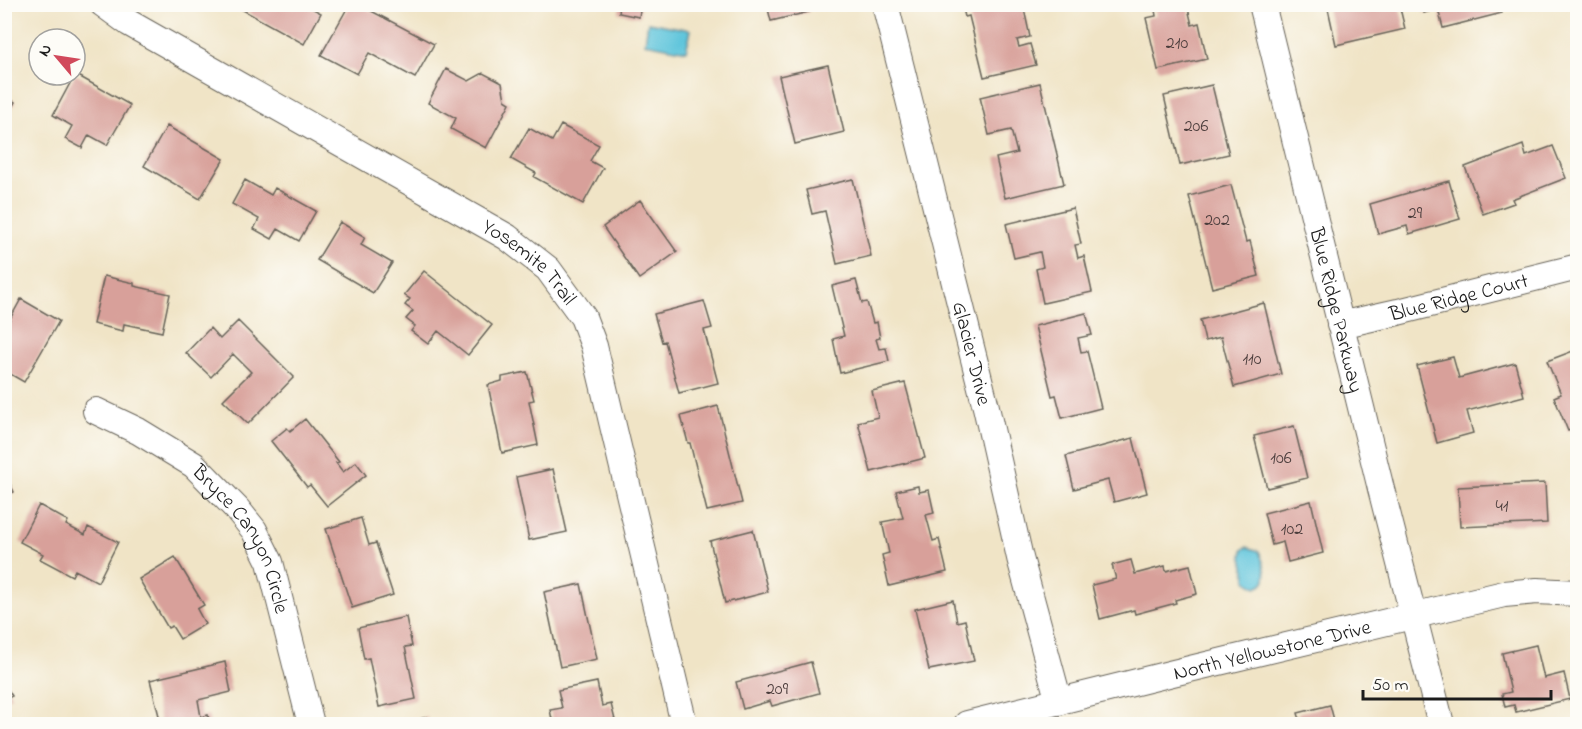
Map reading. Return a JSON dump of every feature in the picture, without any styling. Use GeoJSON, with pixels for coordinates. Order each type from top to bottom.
{"type":"FeatureCollection","features":[{"type":"Feature","properties":{"kind":"street","name":"Yosemite Trail"},"geometry":{"type":"LineString","coordinates":[[103,4],[129,23],[507,237],[548,269],[583,317],[594,346],[684,724]]}},
{"type":"Feature","properties":{"kind":"street","name":"Glacier Drive"},"geometry":{"type":"LineString","coordinates":[[885,4],[986,407],[1020,558],[1059,702]]}},
{"type":"Feature","properties":{"kind":"street","name":"Blue Ridge Parkway"},"geometry":{"type":"LineString","coordinates":[[1262,4],[1441,724]]}},
{"type":"Feature","properties":{"kind":"street","name":"Blue Ridge Court"},"geometry":{"type":"LineString","coordinates":[[1340,325],[1578,267]]}},
{"type":"Feature","properties":{"kind":"street","name":"Bryce Canyon Circle"},"geometry":{"type":"LineString","coordinates":[[96,411],[138,431],[194,465],[254,530],[270,561],[311,724]]}},
{"type":"Feature","properties":{"kind":"street","name":"North Yellowstone Drive"},"geometry":{"type":"LineString","coordinates":[[967,724],[1504,594],[1537,591],[1578,593]]}},
{"type":"Feature","properties":{"kind":"green space"},"geometry":{"type":"Polygon","coordinates":[[[1576,478],[1577,580],[1570,580],[1576,478]]]}},
{"type":"Feature","properties":{"kind":"water"},"geometry":{"type":"Polygon","coordinates":[[[648,22],[691,30],[686,51],[645,43],[648,22]]]}},
{"type":"Feature","properties":{"kind":"water"},"geometry":{"type":"Polygon","coordinates":[[[1247,547],[1259,551],[1264,566],[1264,581],[1256,587],[1247,581],[1242,557],[1243,550],[1247,547]]]}},
{"type":"Feature","properties":{"kind":"building"},"geometry":{"type":"Polygon","coordinates":[[[232,4],[304,4],[321,13],[304,44],[232,4]]]}},
{"type":"Feature","properties":{"kind":"building"},"geometry":{"type":"Polygon","coordinates":[[[620,4],[641,4],[639,17],[619,13],[620,4]]]}},
{"type":"Feature","properties":{"kind":"building"},"geometry":{"type":"Polygon","coordinates":[[[962,4],[1023,4],[1030,37],[1017,40],[1019,47],[1030,44],[1036,65],[984,77],[969,16],[965,17],[962,4]]]}},
{"type":"Feature","properties":{"kind":"building"},"geometry":{"type":"Polygon","coordinates":[[[1154,4],[1187,4],[1192,25],[1199,23],[1207,59],[1158,70],[1146,18],[1156,16],[1154,4]]]}},
{"type":"Feature","properties":{"kind":"building"},"geometry":{"type":"Polygon","coordinates":[[[1327,4],[1399,4],[1405,29],[1336,45],[1327,4]]]}},
{"type":"Feature","properties":{"kind":"building"},"geometry":{"type":"Polygon","coordinates":[[[1422,4],[1500,4],[1502,13],[1443,28],[1438,9],[1424,13],[1422,4]]]}},
{"type":"Feature","properties":{"kind":"building"},"geometry":{"type":"Polygon","coordinates":[[[349,5],[360,5],[434,44],[415,78],[369,53],[357,74],[321,55],[349,5]]]}},
{"type":"Feature","properties":{"kind":"building"},"geometry":{"type":"Polygon","coordinates":[[[767,5],[808,5],[809,12],[771,21],[767,5]]]}},
{"type":"Feature","properties":{"kind":"building"},"geometry":{"type":"Polygon","coordinates":[[[828,65],[844,132],[795,144],[779,76],[828,65]]]}},
{"type":"Feature","properties":{"kind":"building"},"geometry":{"type":"Polygon","coordinates":[[[446,69],[469,81],[483,73],[502,83],[505,100],[510,103],[486,148],[451,129],[456,118],[428,103],[446,69]]]}},
{"type":"Feature","properties":{"kind":"building"},"geometry":{"type":"Polygon","coordinates":[[[87,81],[130,105],[107,145],[89,135],[82,148],[65,139],[72,126],[53,115],[68,87],[87,87],[87,81]]]}},
{"type":"Feature","properties":{"kind":"building"},"geometry":{"type":"Polygon","coordinates":[[[1040,83],[1064,184],[1005,198],[996,158],[1017,153],[1011,130],[989,135],[980,97],[1040,83]]]}},
{"type":"Feature","properties":{"kind":"building"},"geometry":{"type":"Polygon","coordinates":[[[1212,85],[1229,154],[1180,165],[1164,96],[1212,85]]]}},
{"type":"Feature","properties":{"kind":"building"},"geometry":{"type":"Polygon","coordinates":[[[4,96],[15,102],[4,120],[4,96]]]}},
{"type":"Feature","properties":{"kind":"building"},"geometry":{"type":"Polygon","coordinates":[[[561,125],[599,145],[590,161],[603,168],[583,204],[534,177],[536,173],[511,159],[529,128],[552,141],[561,125]]]}},
{"type":"Feature","properties":{"kind":"building"},"geometry":{"type":"Polygon","coordinates":[[[167,126],[224,159],[200,199],[144,166],[167,126]]]}},
{"type":"Feature","properties":{"kind":"building"},"geometry":{"type":"Polygon","coordinates":[[[1523,145],[1526,156],[1553,146],[1566,178],[1512,199],[1514,203],[1483,214],[1465,167],[1523,145]]]}},
{"type":"Feature","properties":{"kind":"building"},"geometry":{"type":"Polygon","coordinates":[[[853,179],[871,256],[837,264],[825,211],[812,214],[806,190],[853,179]]]}},
{"type":"Feature","properties":{"kind":"building"},"geometry":{"type":"Polygon","coordinates":[[[245,180],[271,195],[275,188],[316,211],[299,241],[278,229],[272,239],[254,229],[259,219],[232,204],[245,180]]]}},
{"type":"Feature","properties":{"kind":"building"},"geometry":{"type":"Polygon","coordinates":[[[1449,181],[1460,219],[1409,234],[1407,226],[1378,234],[1370,204],[1449,181]]]}},
{"type":"Feature","properties":{"kind":"building"},"geometry":{"type":"Polygon","coordinates":[[[1231,185],[1246,242],[1250,241],[1259,276],[1212,288],[1189,196],[1231,185]]]}},
{"type":"Feature","properties":{"kind":"building"},"geometry":{"type":"Polygon","coordinates":[[[640,200],[677,252],[639,279],[603,227],[640,200]]]}},
{"type":"Feature","properties":{"kind":"building"},"geometry":{"type":"Polygon","coordinates":[[[1073,208],[1081,244],[1075,245],[1078,258],[1084,256],[1092,292],[1043,303],[1036,269],[1043,267],[1040,252],[1014,258],[1006,224],[1073,208]]]}},
{"type":"Feature","properties":{"kind":"building"},"geometry":{"type":"Polygon","coordinates":[[[340,222],[365,237],[361,245],[392,263],[373,293],[317,260],[340,222]]]}},
{"type":"Feature","properties":{"kind":"building"},"geometry":{"type":"Polygon","coordinates":[[[424,271],[492,325],[468,355],[438,331],[428,344],[411,331],[415,326],[406,319],[413,311],[405,305],[410,299],[404,295],[424,271]]]}},
{"type":"Feature","properties":{"kind":"building"},"geometry":{"type":"Polygon","coordinates":[[[104,276],[170,294],[162,332],[124,324],[123,331],[93,324],[104,276]]]}},
{"type":"Feature","properties":{"kind":"building"},"geometry":{"type":"Polygon","coordinates":[[[856,280],[862,303],[867,302],[873,323],[877,322],[880,338],[876,339],[879,349],[886,348],[889,361],[840,373],[833,339],[844,336],[832,286],[856,280]]]}},
{"type":"Feature","properties":{"kind":"building"},"geometry":{"type":"Polygon","coordinates":[[[21,299],[59,321],[24,382],[5,371],[5,328],[21,299]]]}},
{"type":"Feature","properties":{"kind":"building"},"geometry":{"type":"Polygon","coordinates":[[[704,301],[712,328],[704,330],[718,383],[679,393],[665,341],[662,342],[654,314],[704,301]]]}},
{"type":"Feature","properties":{"kind":"building"},"geometry":{"type":"Polygon","coordinates":[[[1264,303],[1281,374],[1234,387],[1221,337],[1205,341],[1200,320],[1264,303]]]}},
{"type":"Feature","properties":{"kind":"building"},"geometry":{"type":"Polygon","coordinates":[[[1086,313],[1092,335],[1078,338],[1081,352],[1087,351],[1101,408],[1062,418],[1056,395],[1052,396],[1035,326],[1086,313]]]}},
{"type":"Feature","properties":{"kind":"building"},"geometry":{"type":"Polygon","coordinates":[[[238,321],[294,377],[248,424],[223,400],[251,372],[233,354],[211,377],[186,353],[210,328],[220,339],[238,321]]]}},
{"type":"Feature","properties":{"kind":"building"},"geometry":{"type":"Polygon","coordinates":[[[1578,349],[1578,427],[1568,431],[1554,397],[1561,394],[1547,361],[1578,349]]]}},
{"type":"Feature","properties":{"kind":"building"},"geometry":{"type":"Polygon","coordinates":[[[1453,357],[1459,378],[1515,363],[1524,396],[1467,411],[1473,433],[1437,443],[1417,366],[1453,357]]]}},
{"type":"Feature","properties":{"kind":"building"},"geometry":{"type":"Polygon","coordinates":[[[527,372],[534,400],[529,401],[538,445],[502,453],[488,385],[502,381],[502,377],[527,372]]]}},
{"type":"Feature","properties":{"kind":"building"},"geometry":{"type":"Polygon","coordinates":[[[905,383],[925,458],[871,472],[858,422],[878,417],[872,391],[905,383]]]}},
{"type":"Feature","properties":{"kind":"building"},"geometry":{"type":"Polygon","coordinates":[[[718,406],[742,503],[707,511],[681,416],[718,406]]]}},
{"type":"Feature","properties":{"kind":"building"},"geometry":{"type":"Polygon","coordinates":[[[305,419],[339,462],[336,463],[343,472],[356,462],[366,475],[327,506],[310,485],[307,487],[271,441],[287,428],[290,431],[305,419]]]}},
{"type":"Feature","properties":{"kind":"building"},"geometry":{"type":"Polygon","coordinates":[[[1294,426],[1307,478],[1267,488],[1254,436],[1294,426]]]}},
{"type":"Feature","properties":{"kind":"building"},"geometry":{"type":"Polygon","coordinates":[[[1133,438],[1147,493],[1114,502],[1108,480],[1074,489],[1066,456],[1133,438]]]}},
{"type":"Feature","properties":{"kind":"building"},"geometry":{"type":"Polygon","coordinates":[[[553,469],[567,532],[529,540],[516,477],[553,469]]]}},
{"type":"Feature","properties":{"kind":"building"},"geometry":{"type":"Polygon","coordinates":[[[4,472],[14,492],[4,497],[4,472]]]}},
{"type":"Feature","properties":{"kind":"building"},"geometry":{"type":"Polygon","coordinates":[[[1545,483],[1547,523],[1460,527],[1458,487],[1545,483]]]}},
{"type":"Feature","properties":{"kind":"building"},"geometry":{"type":"Polygon","coordinates":[[[918,486],[919,492],[929,490],[934,513],[926,515],[933,541],[939,539],[947,572],[889,586],[882,555],[889,553],[882,522],[903,518],[896,491],[918,486]]]}},
{"type":"Feature","properties":{"kind":"building"},"geometry":{"type":"Polygon","coordinates":[[[1311,501],[1323,553],[1288,562],[1283,542],[1272,545],[1264,513],[1311,501]]]}},
{"type":"Feature","properties":{"kind":"building"},"geometry":{"type":"Polygon","coordinates":[[[39,505],[68,521],[66,525],[85,535],[88,527],[118,542],[98,582],[75,570],[72,576],[40,559],[43,554],[20,542],[39,505]]]}},
{"type":"Feature","properties":{"kind":"building"},"geometry":{"type":"Polygon","coordinates":[[[361,518],[369,545],[376,543],[393,595],[352,608],[326,529],[361,518]]]}},
{"type":"Feature","properties":{"kind":"building"},"geometry":{"type":"Polygon","coordinates":[[[753,530],[768,592],[725,603],[710,541],[753,530]]]}},
{"type":"Feature","properties":{"kind":"building"},"geometry":{"type":"Polygon","coordinates":[[[175,557],[204,605],[197,609],[205,624],[180,639],[172,626],[168,628],[139,579],[175,557]]]}},
{"type":"Feature","properties":{"kind":"building"},"geometry":{"type":"Polygon","coordinates":[[[1131,560],[1135,574],[1165,566],[1166,571],[1190,565],[1197,594],[1175,600],[1176,603],[1135,614],[1134,610],[1100,619],[1092,585],[1116,579],[1112,565],[1131,560]]]}},
{"type":"Feature","properties":{"kind":"building"},"geometry":{"type":"Polygon","coordinates":[[[581,584],[597,659],[560,667],[544,592],[581,584]]]}},
{"type":"Feature","properties":{"kind":"building"},"geometry":{"type":"Polygon","coordinates":[[[953,600],[957,622],[965,620],[974,661],[929,670],[915,609],[953,600]]]}},
{"type":"Feature","properties":{"kind":"building"},"geometry":{"type":"Polygon","coordinates":[[[406,617],[412,646],[405,647],[416,699],[379,707],[369,658],[364,659],[358,628],[406,617]]]}},
{"type":"Feature","properties":{"kind":"building"},"geometry":{"type":"Polygon","coordinates":[[[1536,645],[1544,678],[1564,673],[1570,699],[1516,712],[1514,705],[1505,707],[1502,694],[1511,692],[1502,653],[1536,645]]]}},
{"type":"Feature","properties":{"kind":"building"},"geometry":{"type":"Polygon","coordinates":[[[225,662],[231,692],[198,700],[201,717],[208,715],[210,724],[161,724],[150,680],[225,662]]]}},
{"type":"Feature","properties":{"kind":"building"},"geometry":{"type":"Polygon","coordinates":[[[811,662],[819,693],[772,706],[770,701],[743,709],[736,682],[811,662]]]}},
{"type":"Feature","properties":{"kind":"building"},"geometry":{"type":"Polygon","coordinates":[[[597,682],[602,706],[611,704],[616,724],[553,724],[550,710],[562,708],[558,690],[597,682]]]}},
{"type":"Feature","properties":{"kind":"building"},"geometry":{"type":"Polygon","coordinates":[[[4,683],[12,696],[4,700],[4,683]]]}},
{"type":"Feature","properties":{"kind":"building"},"geometry":{"type":"Polygon","coordinates":[[[1330,705],[1335,724],[1301,724],[1298,713],[1330,705]]]}},
{"type":"Feature","properties":{"kind":"building"},"geometry":{"type":"Polygon","coordinates":[[[427,717],[429,724],[402,724],[427,717]]]}},
{"type":"Feature","properties":{"kind":"building"},"geometry":{"type":"Polygon","coordinates":[[[1380,719],[1381,724],[1360,724],[1380,719]]]}}]}
